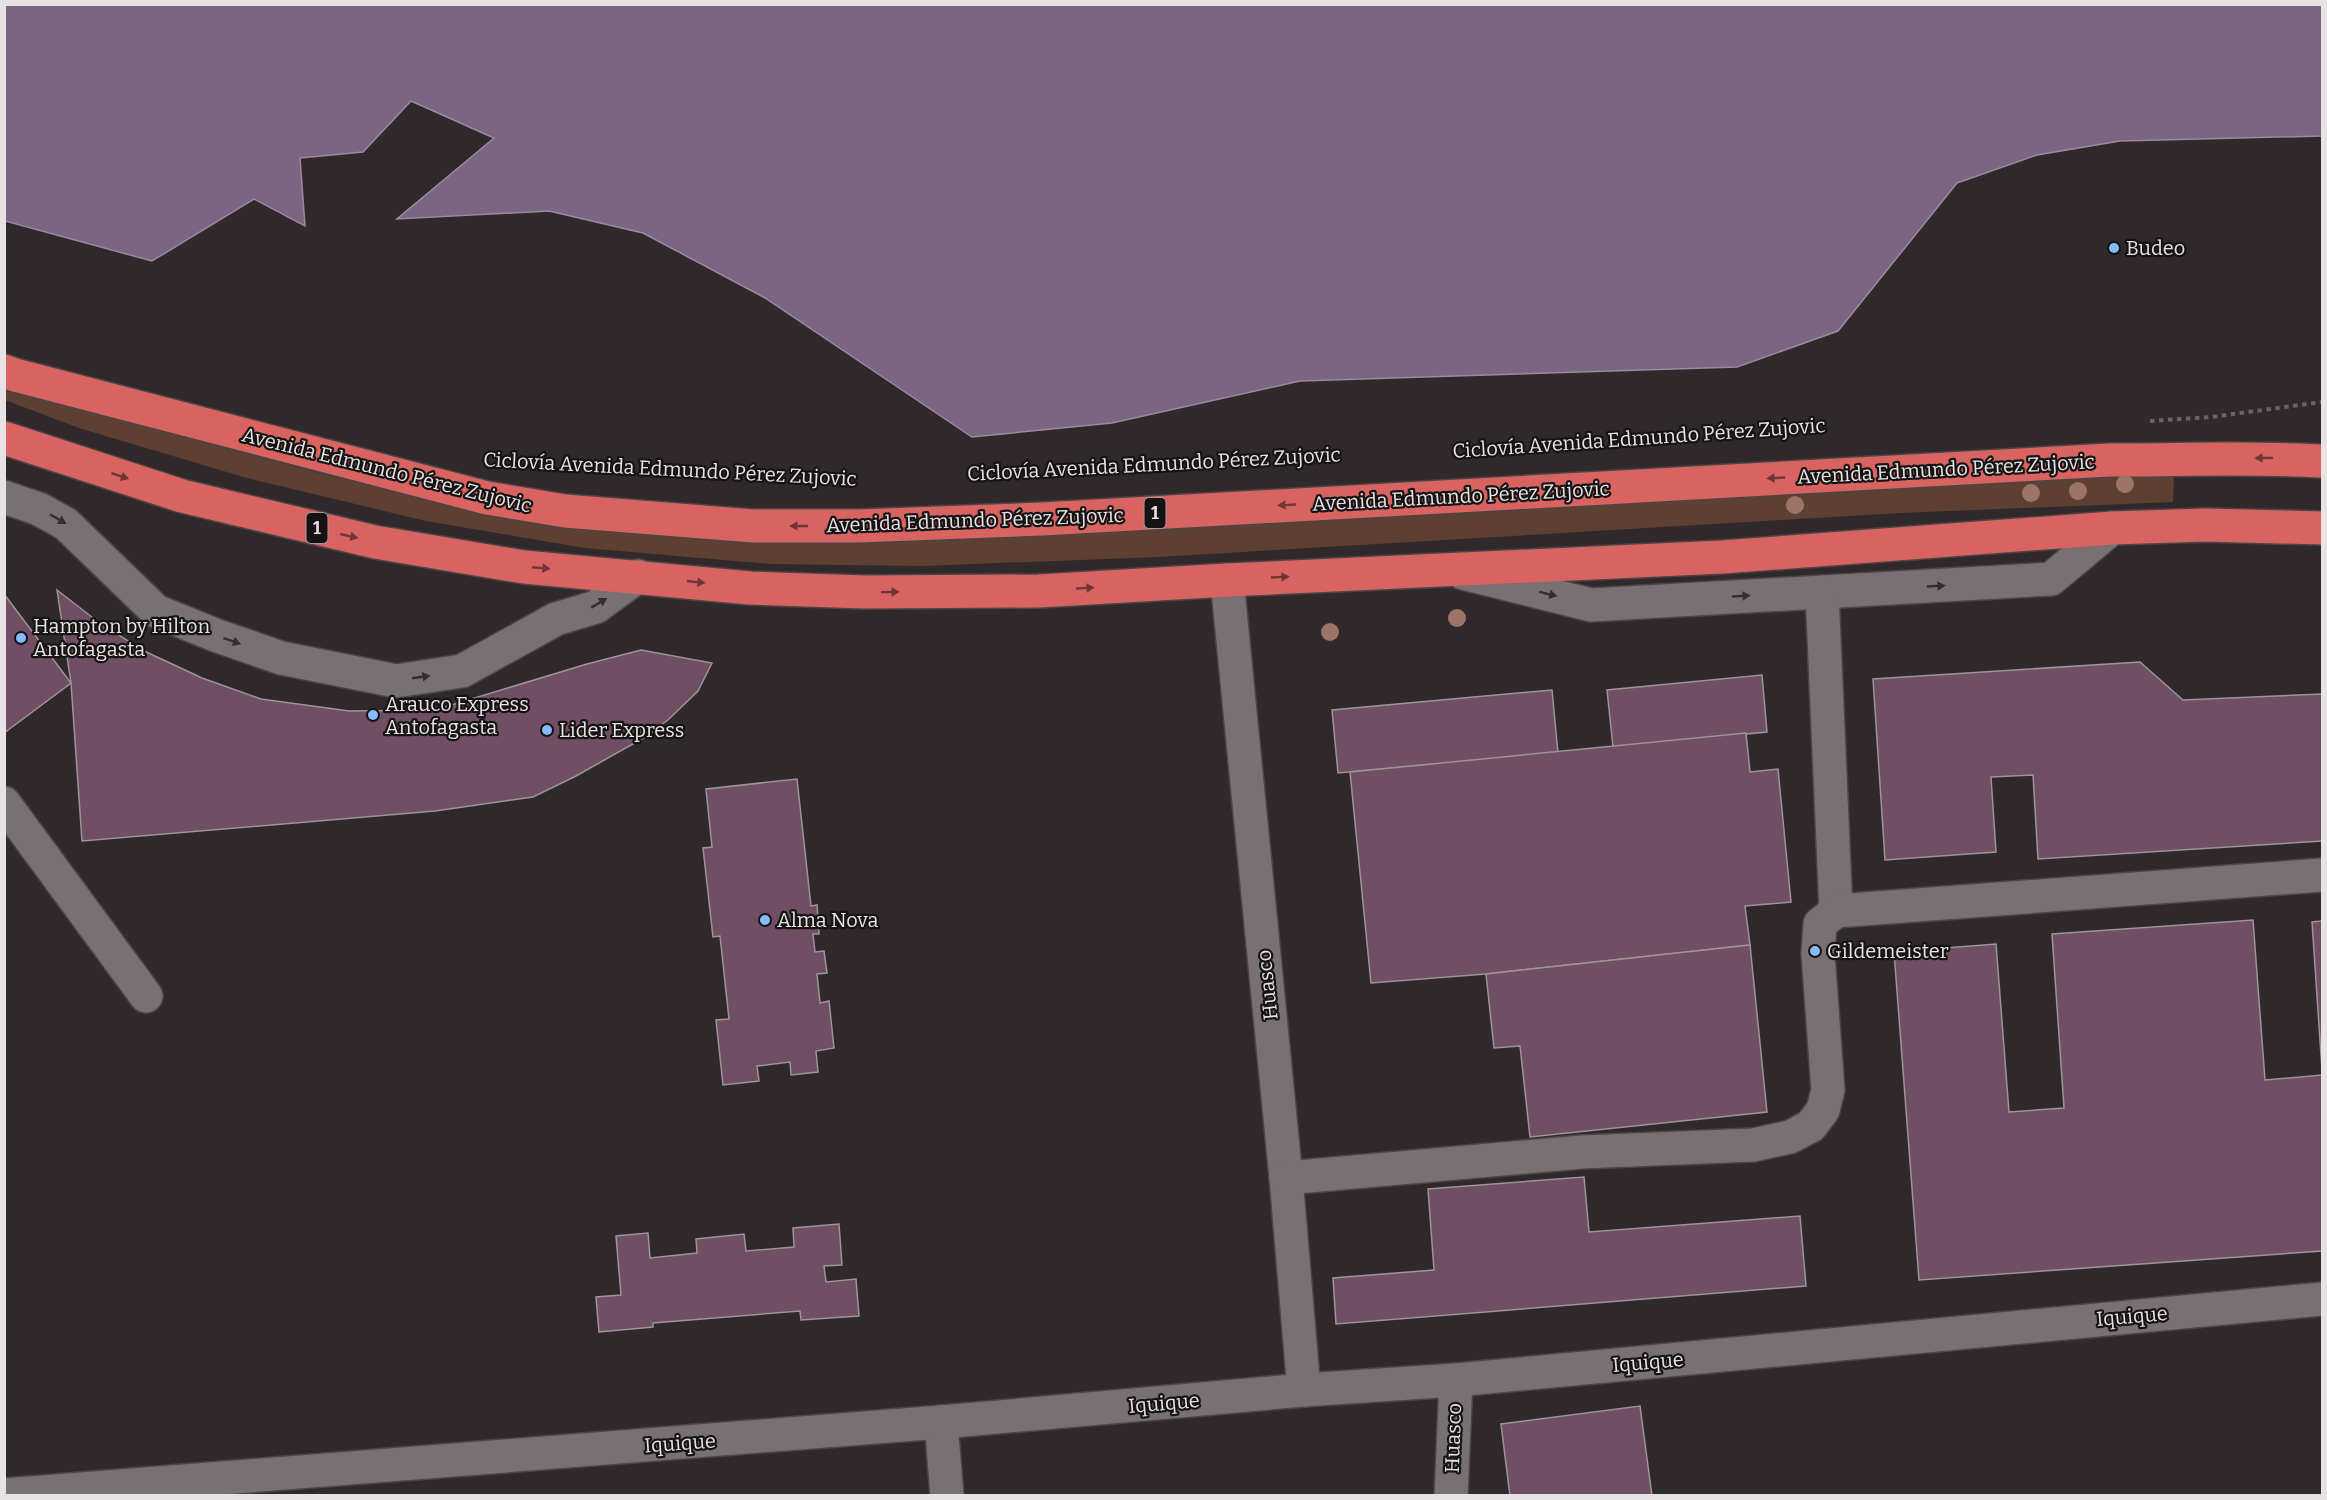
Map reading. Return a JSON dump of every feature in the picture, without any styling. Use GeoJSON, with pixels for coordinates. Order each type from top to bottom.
{"type":"FeatureCollection","features":[{"type":"Feature","properties":{"kind":"highway","name":"Avenida Edmundo Pérez Zujovic"},"geometry":{"type":"LineString","coordinates":[[4,371],[487,498],[565,511],[753,526],[858,526],[1042,519],[2110,460],[2270,458],[2322,462]]}},
{"type":"Feature","properties":{"kind":"highway","name":"1"},"geometry":{"type":"LineString","coordinates":[[4,438],[182,496],[375,542],[524,567],[750,588],[865,592],[1039,591],[1722,557],[2112,528],[2205,525],[2322,528]]}},
{"type":"Feature","properties":{"kind":"street"},"geometry":{"type":"LineString","coordinates":[[4,497],[39,509],[66,524],[156,611],[281,658],[396,681],[462,671],[556,619],[596,607],[638,576]]}},
{"type":"Feature","properties":{"kind":"street"},"geometry":{"type":"LineString","coordinates":[[1450,570],[1591,605],[2051,579],[2112,528]]}},
{"type":"Feature","properties":{"kind":"street","name":"Huasco"},"geometry":{"type":"LineString","coordinates":[[1227,580],[1286,1178],[1304,1390]]}},
{"type":"Feature","properties":{"kind":"street"},"geometry":{"type":"LineString","coordinates":[[1822,592],[1836,911]]}},
{"type":"Feature","properties":{"kind":"street"},"geometry":{"type":"LineString","coordinates":[[4,803],[146,996]]}},
{"type":"Feature","properties":{"kind":"street"},"geometry":{"type":"LineString","coordinates":[[1286,1178],[1582,1152],[1753,1145],[1790,1137],[1812,1126],[1823,1110],[1828,1090],[1818,954],[1820,924],[1836,911],[2322,875]]}},
{"type":"Feature","properties":{"kind":"street","name":"Iquique"},"geometry":{"type":"LineString","coordinates":[[4,1495],[330,1483],[941,1422],[1304,1390],[1456,1380],[2322,1299]]}},
{"type":"Feature","properties":{"kind":"street","name":"Huasco"},"geometry":{"type":"LineString","coordinates":[[1450,1496],[1456,1380]]}},
{"type":"Feature","properties":{"kind":"street"},"geometry":{"type":"LineString","coordinates":[[941,1422],[947,1496]]}},
{"type":"Feature","properties":{"kind":"path"},"geometry":{"type":"LineString","coordinates":[[2140,422],[2211,417],[2322,402]]}},
{"type":"Feature","properties":{"kind":"shaded area"},"geometry":{"type":"Polygon","coordinates":[[[4,5],[2322,5],[2322,136],[2120,141],[2037,155],[1957,183],[1838,331],[1737,367],[1300,381],[1112,423],[972,437],[765,298],[643,233],[549,211],[397,219],[494,138],[411,101],[363,152],[300,158],[305,226],[254,199],[152,261],[5,221],[4,5]]]}},
{"type":"Feature","properties":{"kind":"shaded area"},"geometry":{"type":"Polygon","coordinates":[[[4,380],[144,426],[326,475],[445,502],[767,541],[953,540],[1081,534],[1323,517],[2174,473],[2173,502],[1899,513],[1158,557],[922,566],[770,564],[585,548],[426,521],[247,478],[79,428],[5,400],[4,380]]]}},
{"type":"Feature","properties":{"kind":"building","name":"Arauco Express Antofagasta"},"geometry":{"type":"Polygon","coordinates":[[[57,590],[97,621],[142,650],[202,678],[261,699],[349,711],[435,710],[641,650],[712,663],[698,691],[669,719],[647,736],[533,797],[435,811],[82,841],[71,683],[57,590]]]}},
{"type":"Feature","properties":{"kind":"building","name":"Hampton by Hilton Antofagasta"},"geometry":{"type":"Polygon","coordinates":[[[4,594],[71,683],[4,733],[4,594]]]}},
{"type":"Feature","properties":{"kind":"building"},"geometry":{"type":"Polygon","coordinates":[[[2140,662],[2183,700],[2322,694],[2322,841],[2038,859],[2033,775],[1991,777],[1996,852],[1885,860],[1873,679],[2140,662]]]}},
{"type":"Feature","properties":{"kind":"building"},"geometry":{"type":"Polygon","coordinates":[[[1762,675],[1767,732],[1613,747],[1607,690],[1762,675]]]}},
{"type":"Feature","properties":{"kind":"building"},"geometry":{"type":"Polygon","coordinates":[[[1552,690],[1558,753],[1338,773],[1332,710],[1552,690]]]}},
{"type":"Feature","properties":{"kind":"building"},"geometry":{"type":"Polygon","coordinates":[[[1746,733],[1750,772],[1778,769],[1791,902],[1745,906],[1750,945],[1486,974],[1371,983],[1350,772],[1746,733]]]}},
{"type":"Feature","properties":{"kind":"building","name":"Alma Nova"},"geometry":{"type":"Polygon","coordinates":[[[797,779],[811,906],[817,905],[819,934],[813,934],[815,952],[824,951],[827,973],[817,974],[820,1003],[829,1001],[834,1048],[816,1051],[818,1072],[791,1075],[790,1062],[757,1066],[759,1081],[723,1085],[716,1020],[729,1019],[720,936],[713,937],[703,848],[712,847],[706,789],[797,779]]]}},
{"type":"Feature","properties":{"kind":"building"},"geometry":{"type":"Polygon","coordinates":[[[2253,920],[2265,1080],[2322,1075],[2322,1251],[1919,1280],[1894,952],[1996,944],[2009,1112],[2064,1108],[2052,934],[2253,920]]]}},
{"type":"Feature","properties":{"kind":"building"},"geometry":{"type":"Polygon","coordinates":[[[2322,921],[2322,1070],[2312,922],[2322,921]]]}},
{"type":"Feature","properties":{"kind":"building"},"geometry":{"type":"Polygon","coordinates":[[[1750,945],[1767,1112],[1530,1137],[1520,1046],[1494,1048],[1486,974],[1750,945]]]}},
{"type":"Feature","properties":{"kind":"building"},"geometry":{"type":"Polygon","coordinates":[[[1584,1177],[1589,1232],[1800,1216],[1806,1286],[1336,1324],[1333,1278],[1434,1270],[1428,1189],[1584,1177]]]}},
{"type":"Feature","properties":{"kind":"building"},"geometry":{"type":"Polygon","coordinates":[[[839,1224],[842,1265],[824,1266],[826,1282],[856,1279],[859,1316],[801,1320],[800,1311],[653,1323],[653,1327],[599,1332],[596,1297],[621,1295],[616,1236],[648,1233],[650,1258],[697,1253],[696,1239],[744,1234],[746,1251],[794,1247],[793,1228],[839,1224]]]}},
{"type":"Feature","properties":{"kind":"building"},"geometry":{"type":"Polygon","coordinates":[[[1640,1406],[1652,1496],[1510,1496],[1501,1424],[1640,1406]]]}},
{"type":"Feature","properties":{"kind":"place","name":"Budeo"},"geometry":{"type":"Point","coordinates":[2114,248]}},
{"type":"Feature","properties":{"kind":"place","name":"Hampton by Hilton Antofagasta"},"geometry":{"type":"Point","coordinates":[21,638]}},
{"type":"Feature","properties":{"kind":"place","name":"Arauco Express Antofagasta"},"geometry":{"type":"Point","coordinates":[373,715]}},
{"type":"Feature","properties":{"kind":"place","name":"Lider Express"},"geometry":{"type":"Point","coordinates":[547,730]}},
{"type":"Feature","properties":{"kind":"place","name":"Alma Nova"},"geometry":{"type":"Point","coordinates":[765,920]}},
{"type":"Feature","properties":{"kind":"place","name":"Gildemeister"},"geometry":{"type":"Point","coordinates":[1815,951]}}]}
